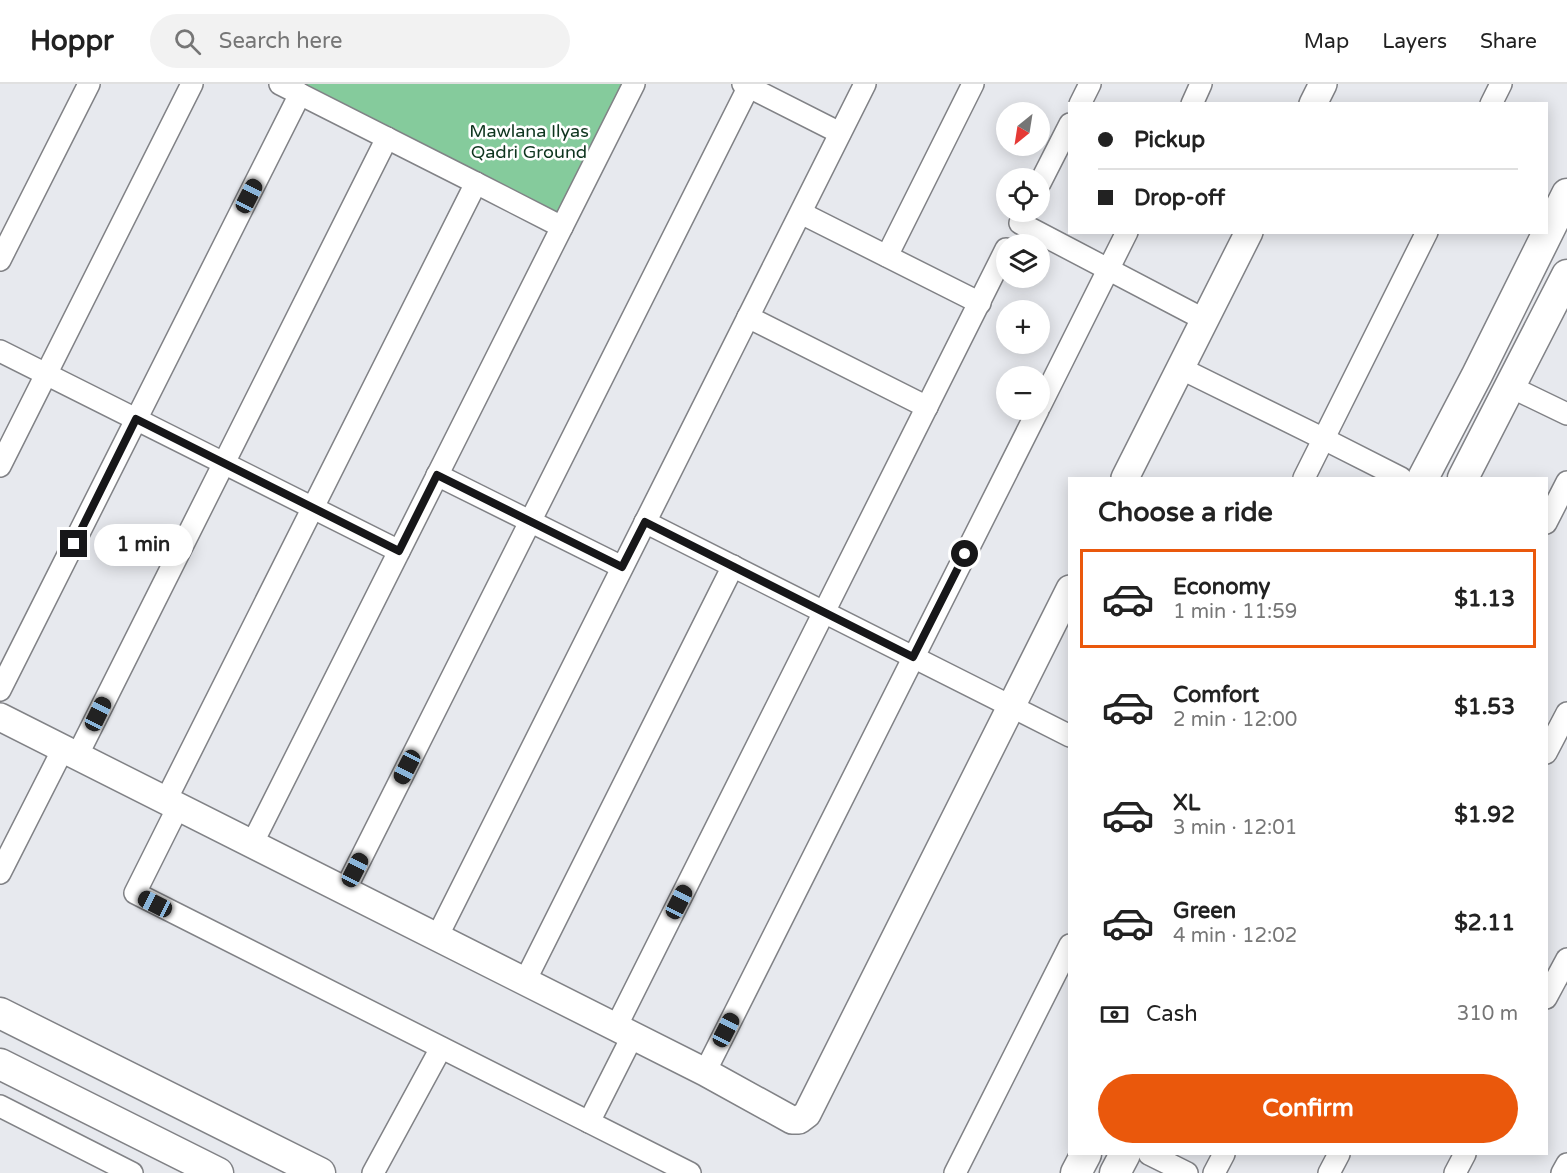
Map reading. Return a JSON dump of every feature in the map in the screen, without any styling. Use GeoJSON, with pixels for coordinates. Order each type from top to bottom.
{"type":"FeatureCollection","features":[{"type":"Feature","properties":{"kind":"main road"},"geometry":{"type":"LineString","coordinates":[[1548,232],[1567,194]]}},
{"type":"Feature","properties":{"kind":"main road"},"geometry":{"type":"LineString","coordinates":[[1424,477],[1547,234]]}},
{"type":"Feature","properties":{"kind":"main road"},"geometry":{"type":"LineString","coordinates":[[1464,477],[1567,275]]}},
{"type":"Feature","properties":{"kind":"main road"},"geometry":{"type":"LineString","coordinates":[[1521,286],[1552,303]]}},
{"type":"Feature","properties":{"kind":"main road"},"geometry":{"type":"LineString","coordinates":[[0,1013],[320,1173]]}},
{"type":"Feature","properties":{"kind":"main road"},"geometry":{"type":"LineString","coordinates":[[0,1064],[218,1173]]}},
{"type":"Feature","properties":{"kind":"main road"},"geometry":{"type":"LineString","coordinates":[[1076,1173],[1085,1155]]}},
{"type":"Feature","properties":{"kind":"main road"},"geometry":{"type":"LineString","coordinates":[[1115,1173],[1124,1155]]}},
{"type":"Feature","properties":{"kind":"street"},"geometry":{"type":"LineString","coordinates":[[1,255],[88,84]]}},
{"type":"Feature","properties":{"kind":"street"},"geometry":{"type":"LineString","coordinates":[[0,466],[192,84]]}},
{"type":"Feature","properties":{"kind":"street"},"geometry":{"type":"LineString","coordinates":[[280,84],[562,227]]}},
{"type":"Feature","properties":{"kind":"street"},"geometry":{"type":"LineString","coordinates":[[252,844],[634,84]]}},
{"type":"Feature","properties":{"kind":"street"},"geometry":{"type":"LineString","coordinates":[[437,937],[865,84]]}},
{"type":"Feature","properties":{"kind":"street"},"geometry":{"type":"LineString","coordinates":[[887,256],[973,84]]}},
{"type":"Feature","properties":{"kind":"street"},"geometry":{"type":"LineString","coordinates":[[1081,102],[1089,84]]}},
{"type":"Feature","properties":{"kind":"street"},"geometry":{"type":"LineString","coordinates":[[1193,102],[1202,84]]}},
{"type":"Feature","properties":{"kind":"street"},"geometry":{"type":"LineString","coordinates":[[1314,102],[1323,84]]}},
{"type":"Feature","properties":{"kind":"street"},"geometry":{"type":"LineString","coordinates":[[1492,102],[1501,84]]}},
{"type":"Feature","properties":{"kind":"street"},"geometry":{"type":"LineString","coordinates":[[345,891],[747,85],[840,133]]}},
{"type":"Feature","properties":{"kind":"street"},"geometry":{"type":"LineString","coordinates":[[0,690],[300,94]]}},
{"type":"Feature","properties":{"kind":"street"},"geometry":{"type":"LineString","coordinates":[[1048,168],[1068,128]]}},
{"type":"Feature","properties":{"kind":"street"},"geometry":{"type":"LineString","coordinates":[[0,873],[70,752],[224,463],[387,138]]}},
{"type":"Feature","properties":{"kind":"street"},"geometry":{"type":"LineString","coordinates":[[476,183],[313,508],[172,803],[135,894],[690,1173]]}},
{"type":"Feature","properties":{"kind":"street"},"geometry":{"type":"LineString","coordinates":[[801,213],[980,303]]}},
{"type":"Feature","properties":{"kind":"street"},"geometry":{"type":"LineString","coordinates":[[1031,222],[1109,268],[1205,320]]}},
{"type":"Feature","properties":{"kind":"street"},"geometry":{"type":"LineString","coordinates":[[1050,386],[1126,234]]}},
{"type":"Feature","properties":{"kind":"street"},"geometry":{"type":"LineString","coordinates":[[1126,477],[1247,234]]}},
{"type":"Feature","properties":{"kind":"street"},"geometry":{"type":"LineString","coordinates":[[1305,477],[1426,234]]}},
{"type":"Feature","properties":{"kind":"street"},"geometry":{"type":"LineString","coordinates":[[589,1122],[624,1031],[824,613],[996,270]]}},
{"type":"Feature","properties":{"kind":"street"},"geometry":{"type":"LineString","coordinates":[[748,317],[927,407]]}},
{"type":"Feature","properties":{"kind":"street"},"geometry":{"type":"LineString","coordinates":[[0,351],[399,551]]}},
{"type":"Feature","properties":{"kind":"street"},"geometry":{"type":"LineString","coordinates":[[1180,368],[1399,477]]}},
{"type":"Feature","properties":{"kind":"street"},"geometry":{"type":"LineString","coordinates":[[1511,387],[1567,414]]}},
{"type":"Feature","properties":{"kind":"street"},"geometry":{"type":"LineString","coordinates":[[705,1072],[1033,420]]}},
{"type":"Feature","properties":{"kind":"street"},"geometry":{"type":"LineString","coordinates":[[437,475],[622,567]]}},
{"type":"Feature","properties":{"kind":"street"},"geometry":{"type":"LineString","coordinates":[[1548,519],[1567,482]]}},
{"type":"Feature","properties":{"kind":"street"},"geometry":{"type":"LineString","coordinates":[[645,522],[1068,735]]}},
{"type":"Feature","properties":{"kind":"street"},"geometry":{"type":"LineString","coordinates":[[525,981],[733,566]]}},
{"type":"Feature","properties":{"kind":"street"},"geometry":{"type":"LineString","coordinates":[[0,717],[705,1072],[792,1120],[799,1120],[807,1114],[1068,593]]}},
{"type":"Feature","properties":{"kind":"street"},"geometry":{"type":"LineString","coordinates":[[1548,749],[1567,712]]}},
{"type":"Feature","properties":{"kind":"street"},"geometry":{"type":"LineString","coordinates":[[955,1173],[1068,949]]}},
{"type":"Feature","properties":{"kind":"street"},"geometry":{"type":"LineString","coordinates":[[1548,994],[1567,959]]}},
{"type":"Feature","properties":{"kind":"street"},"geometry":{"type":"LineString","coordinates":[[373,1173],[441,1048]]}},
{"type":"Feature","properties":{"kind":"street"},"geometry":{"type":"LineString","coordinates":[[0,1106],[132,1173]]}},
{"type":"Feature","properties":{"kind":"street"},"geometry":{"type":"LineString","coordinates":[[1151,1155],[1187,1173]]}},
{"type":"Feature","properties":{"kind":"street"},"geometry":{"type":"LineString","coordinates":[[1214,1173],[1223,1155]]}},
{"type":"Feature","properties":{"kind":"street"},"geometry":{"type":"LineString","coordinates":[[1329,1173],[1338,1155]]}},
{"type":"Feature","properties":{"kind":"street"},"geometry":{"type":"LineString","coordinates":[[1455,1173],[1464,1155]]}},
{"type":"Feature","properties":{"kind":"street"},"geometry":{"type":"LineString","coordinates":[[1562,1173],[1567,1164]]}},
{"type":"Feature","properties":{"kind":"green space","name":"Mawlana Ilyas Qadri Ground"},"geometry":{"type":"Polygon","coordinates":[[[288,84],[623,84],[553,220],[288,84]]]}},
{"type":"Feature","properties":{"kind":"route"},"geometry":{"type":"LineString","coordinates":[[74,544],[136,419],[399,551],[437,475],[622,567],[645,522],[913,657],[965,554]]}}]}
